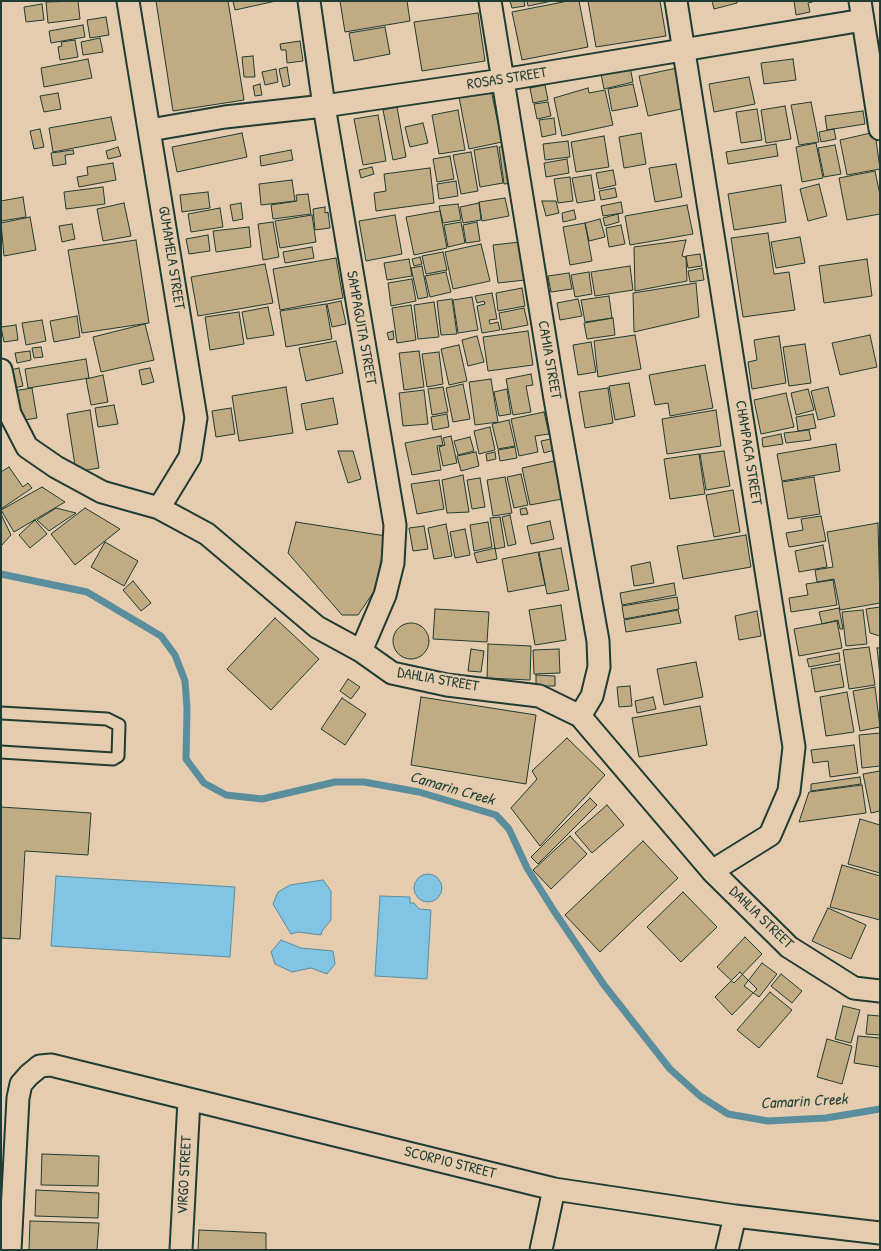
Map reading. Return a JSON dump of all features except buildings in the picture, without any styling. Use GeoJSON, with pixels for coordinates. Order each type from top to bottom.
{"type":"FeatureCollection","features":[{"type":"Feature","properties":{"kind":"street","name":"GUMAMELA STREET"},"geometry":{"type":"LineString","coordinates":[[128,1],[196,418],[190,457],[159,508]]}},
{"type":"Feature","properties":{"kind":"street","name":"SAMPAGUITA STREET"},"geometry":{"type":"LineString","coordinates":[[308,1],[394,525],[393,563],[386,595],[361,651]]}},
{"type":"Feature","properties":{"kind":"street","name":"CAMIA STREET"},"geometry":{"type":"LineString","coordinates":[[490,1],[598,641],[599,668],[592,696],[580,716]]}},
{"type":"Feature","properties":{"kind":"street","name":"CHAMPACA STREET"},"geometry":{"type":"LineString","coordinates":[[676,1],[794,747],[789,791],[770,835],[712,871]]}},
{"type":"Feature","properties":{"kind":"street","name":"ROSAS STREET"},"geometry":{"type":"LineString","coordinates":[[150,130],[225,117],[324,106],[502,80],[684,50],[861,11]]}},
{"type":"Feature","properties":{"kind":"street"},"geometry":{"type":"LineString","coordinates":[[861,11],[880,129]]}},
{"type":"Feature","properties":{"kind":"street","name":"DAHLIA STREET"},"geometry":{"type":"LineString","coordinates":[[1,370],[6,417],[27,447],[56,467],[102,492],[159,508],[206,534],[317,627],[361,651],[392,672],[447,685],[540,696],[580,716],[712,871],[789,947],[854,988],[880,991]]}},
{"type":"Feature","properties":{"kind":"street","name":"SCORPIO STREET"},"geometry":{"type":"LineString","coordinates":[[10,1250],[18,1098],[21,1084],[40,1066],[51,1065],[554,1188],[735,1216],[880,1233]]}},
{"type":"Feature","properties":{"kind":"street","name":"VIRGO STREET"},"geometry":{"type":"LineString","coordinates":[[181,1250],[189,1100]]}},
{"type":"Feature","properties":{"kind":"street"},"geometry":{"type":"LineString","coordinates":[[541,1250],[554,1188]]}},
{"type":"Feature","properties":{"kind":"street"},"geometry":{"type":"LineString","coordinates":[[727,1250],[735,1216]]}},
{"type":"Feature","properties":{"kind":"lane"},"geometry":{"type":"LineString","coordinates":[[1,713],[106,719],[118,725],[118,756],[113,758],[1,752]]}},
{"type":"Feature","properties":{"kind":"water"},"geometry":{"type":"Polygon","coordinates":[[[428,874],[438,878],[442,888],[438,898],[428,902],[418,898],[414,888],[418,878],[428,874]]]}},
{"type":"Feature","properties":{"kind":"water"},"geometry":{"type":"Polygon","coordinates":[[[56,876],[235,887],[230,957],[51,946],[56,876]]]}},
{"type":"Feature","properties":{"kind":"water"},"geometry":{"type":"Polygon","coordinates":[[[323,880],[331,891],[331,920],[321,935],[298,932],[291,934],[273,904],[278,892],[290,885],[323,880]]]}},
{"type":"Feature","properties":{"kind":"water"},"geometry":{"type":"Polygon","coordinates":[[[380,896],[410,897],[410,903],[414,903],[419,909],[431,910],[427,979],[375,976],[380,896]]]}},
{"type":"Feature","properties":{"kind":"water"},"geometry":{"type":"Polygon","coordinates":[[[281,940],[301,948],[333,951],[335,964],[327,974],[311,968],[292,972],[275,964],[271,952],[281,940]]]}},
{"type":"Feature","properties":{"kind":"waterway","name":"Camarin Creek"},"geometry":{"type":"LineString","coordinates":[[1,574],[87,592],[161,636],[175,655],[185,681],[187,708],[186,759],[204,783],[226,795],[262,799],[335,782],[364,782],[419,792],[496,815],[509,829],[527,868],[604,985],[670,1069],[700,1096],[728,1114],[768,1121],[826,1118],[880,1109]]}}]}
